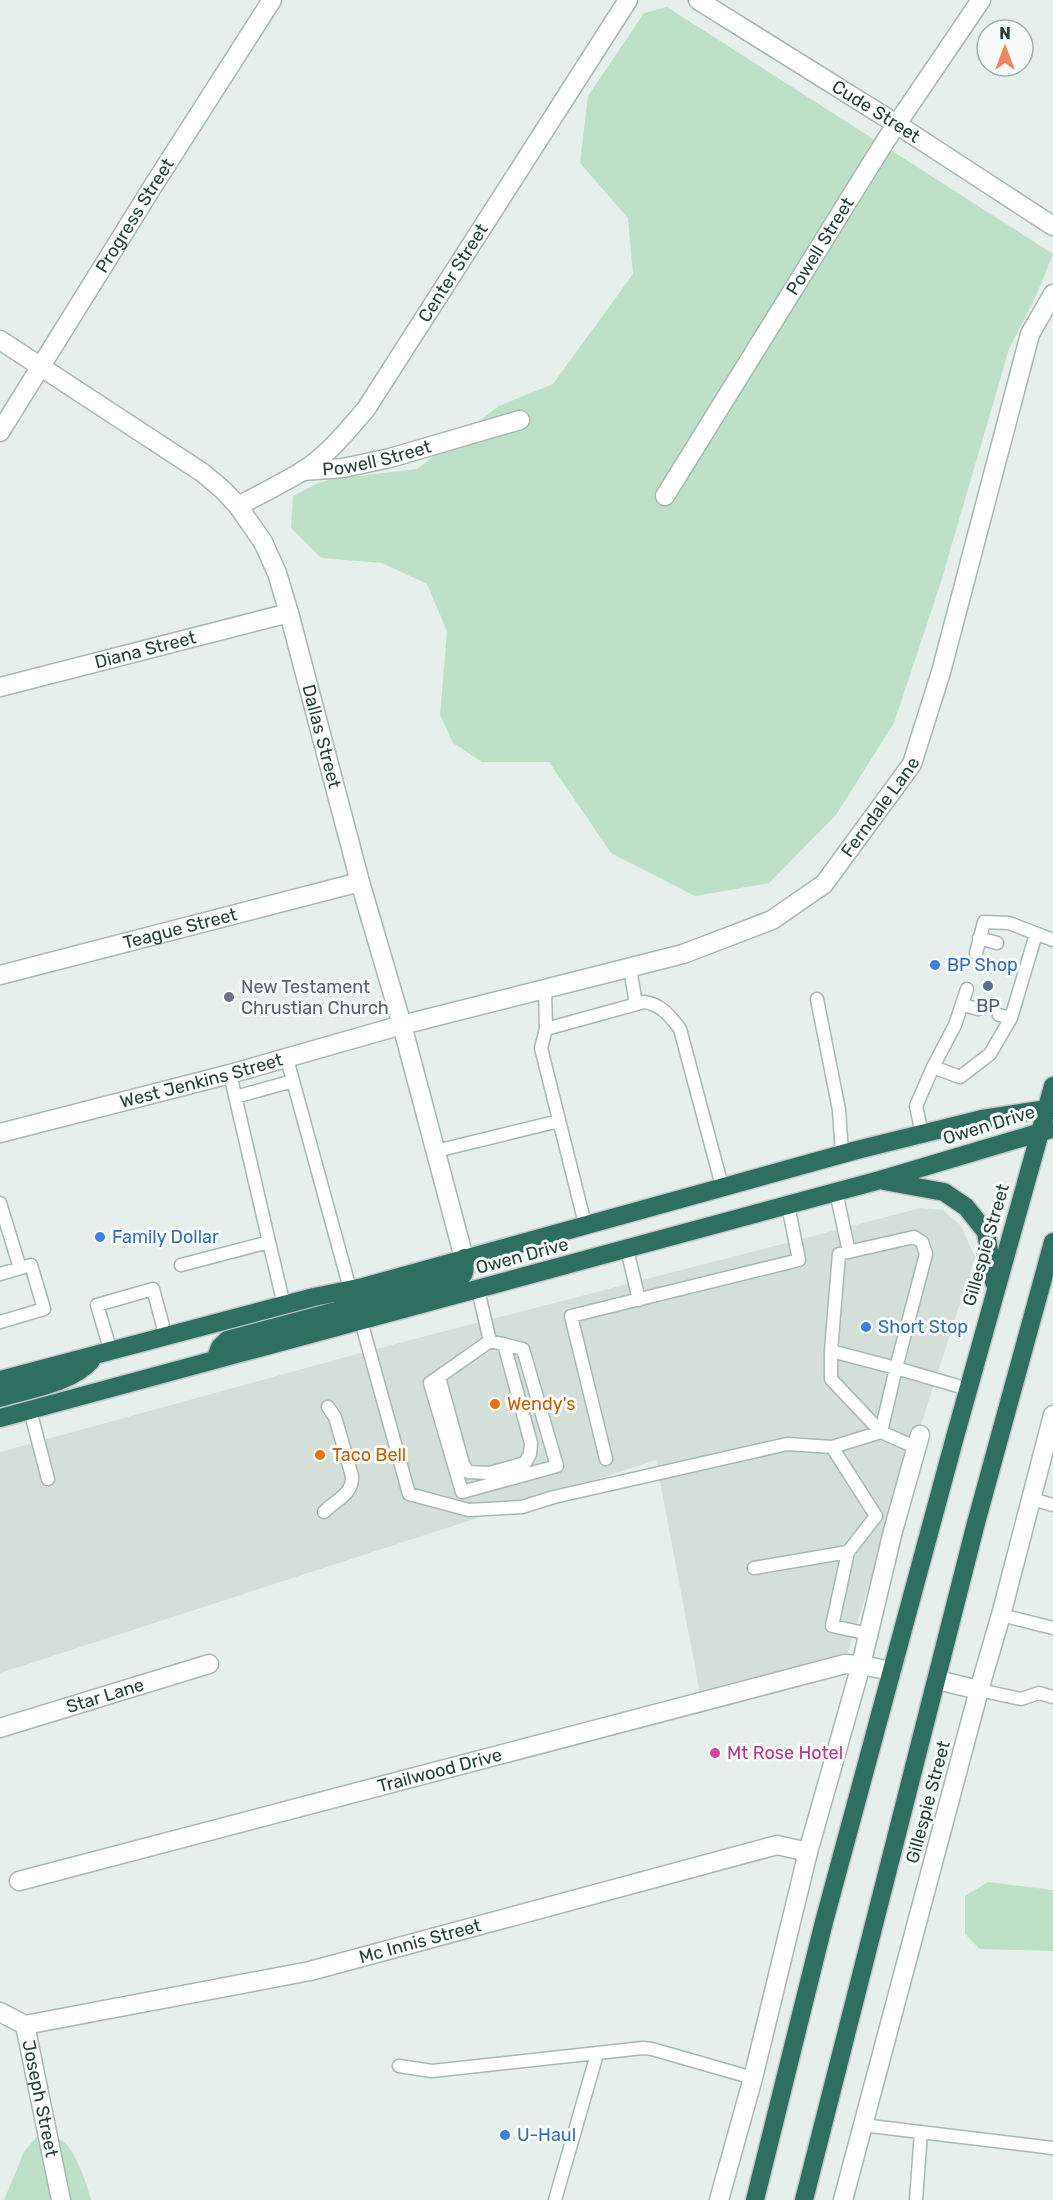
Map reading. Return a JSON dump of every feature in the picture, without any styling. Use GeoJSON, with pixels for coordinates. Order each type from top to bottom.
{"type":"FeatureCollection","features":[{"type":"Feature","properties":{"kind":"highway","name":"Gillespie Street"},"geometry":{"type":"LineString","coordinates":[[755,2200],[824,1922],[995,1290],[1047,1130],[1053,1086]]}},
{"type":"Feature","properties":{"kind":"highway","name":"Owen Drive"},"geometry":{"type":"LineString","coordinates":[[0,1380],[350,1289],[842,1154],[922,1134],[1050,1107]]}},
{"type":"Feature","properties":{"kind":"highway","name":"Owen Drive"},"geometry":{"type":"LineString","coordinates":[[0,1418],[880,1180],[1047,1130]]}},
{"type":"Feature","properties":{"kind":"highway"},"geometry":{"type":"LineString","coordinates":[[880,1180],[944,1192],[966,1207],[986,1232],[995,1290]]}},
{"type":"Feature","properties":{"kind":"highway"},"geometry":{"type":"LineString","coordinates":[[804,2200],[973,1534],[1053,1242]]}},
{"type":"Feature","properties":{"kind":"highway"},"geometry":{"type":"LineString","coordinates":[[215,1360],[220,1347],[227,1340],[459,1278],[465,1271],[464,1258]]}},
{"type":"Feature","properties":{"kind":"highway"},"geometry":{"type":"LineString","coordinates":[[0,1398],[72,1376],[102,1355]]}},
{"type":"Feature","properties":{"kind":"street","name":"Progress Street"},"geometry":{"type":"LineString","coordinates":[[0,432],[272,0]]}},
{"type":"Feature","properties":{"kind":"street","name":"Center Street"},"geometry":{"type":"LineString","coordinates":[[238,506],[302,471],[343,435],[366,409],[628,0]]}},
{"type":"Feature","properties":{"kind":"street","name":"Cude Street"},"geometry":{"type":"LineString","coordinates":[[698,0],[898,125],[1053,226]]}},
{"type":"Feature","properties":{"kind":"street","name":"Powell Street"},"geometry":{"type":"LineString","coordinates":[[665,496],[880,150],[981,0]]}},
{"type":"Feature","properties":{"kind":"street","name":"Ferndale Lane"},"geometry":{"type":"LineString","coordinates":[[402,1025],[683,954],[772,920],[824,884],[912,764],[941,672],[1030,334],[1053,294]]}},
{"type":"Feature","properties":{"kind":"street","name":"Dallas Street"},"geometry":{"type":"LineString","coordinates":[[0,340],[203,473],[238,506],[263,542],[277,573],[289,613],[360,882],[402,1025],[464,1258]]}},
{"type":"Feature","properties":{"kind":"street","name":"Powell Street"},"geometry":{"type":"LineString","coordinates":[[302,471],[343,468],[390,458],[520,420]]}},
{"type":"Feature","properties":{"kind":"street","name":"Diana Street"},"geometry":{"type":"LineString","coordinates":[[0,687],[289,613]]}},
{"type":"Feature","properties":{"kind":"street","name":"Teague Street"},"geometry":{"type":"LineString","coordinates":[[0,975],[360,882]]}},
{"type":"Feature","properties":{"kind":"street","name":"West Jenkins Street"},"geometry":{"type":"LineString","coordinates":[[0,1133],[287,1059],[402,1025]]}},
{"type":"Feature","properties":{"kind":"street","name":"Gillespie Street"},"geometry":{"type":"LineString","coordinates":[[843,2200],[1052,1418]]}},
{"type":"Feature","properties":{"kind":"street"},"geometry":{"type":"LineString","coordinates":[[718,2200],[753,2078],[808,1852],[861,1665],[893,1531],[919,1442]]}},
{"type":"Feature","properties":{"kind":"street","name":"Star Lane"},"geometry":{"type":"LineString","coordinates":[[0,1728],[210,1664]]}},
{"type":"Feature","properties":{"kind":"street","name":"Trailwood Drive"},"geometry":{"type":"LineString","coordinates":[[19,1881],[845,1664],[892,1671]]}},
{"type":"Feature","properties":{"kind":"street"},"geometry":{"type":"LineString","coordinates":[[937,1680],[979,1690]]}},
{"type":"Feature","properties":{"kind":"street","name":"Mc Innis Street"},"geometry":{"type":"LineString","coordinates":[[26,2025],[310,1971],[777,1845],[808,1852]]}},
{"type":"Feature","properties":{"kind":"street","name":"Joseph Street"},"geometry":{"type":"LineString","coordinates":[[0,2012],[26,2025],[61,2200]]}},
{"type":"Feature","properties":{"kind":"lane"},"geometry":{"type":"LineString","coordinates":[[976,953],[984,922],[1009,923],[1053,940]]}},
{"type":"Feature","properties":{"kind":"lane"},"geometry":{"type":"LineString","coordinates":[[933,1067],[960,1077],[990,1054],[1005,1017],[1024,950],[1036,934]]}},
{"type":"Feature","properties":{"kind":"lane"},"geometry":{"type":"LineString","coordinates":[[979,938],[997,943]]}},
{"type":"Feature","properties":{"kind":"lane"},"geometry":{"type":"LineString","coordinates":[[630,968],[636,1004]]}},
{"type":"Feature","properties":{"kind":"lane"},"geometry":{"type":"LineString","coordinates":[[922,1134],[916,1106],[955,1025],[967,988]]}},
{"type":"Feature","properties":{"kind":"lane"},"geometry":{"type":"LineString","coordinates":[[544,989],[546,1029],[541,1048],[585,1224]]}},
{"type":"Feature","properties":{"kind":"lane"},"geometry":{"type":"LineString","coordinates":[[817,999],[839,1110],[842,1154]]}},
{"type":"Feature","properties":{"kind":"lane"},"geometry":{"type":"LineString","coordinates":[[546,1029],[644,1002],[654,1004],[669,1015],[680,1029],[722,1186]]}},
{"type":"Feature","properties":{"kind":"lane"},"geometry":{"type":"LineString","coordinates":[[963,1005],[978,1009]]}},
{"type":"Feature","properties":{"kind":"lane"},"geometry":{"type":"LineString","coordinates":[[287,1059],[350,1289]]}},
{"type":"Feature","properties":{"kind":"lane"},"geometry":{"type":"LineString","coordinates":[[230,1074],[284,1305]]}},
{"type":"Feature","properties":{"kind":"lane"},"geometry":{"type":"LineString","coordinates":[[235,1097],[293,1081]]}},
{"type":"Feature","properties":{"kind":"lane"},"geometry":{"type":"LineString","coordinates":[[436,1151],[559,1121]]}},
{"type":"Feature","properties":{"kind":"lane"},"geometry":{"type":"LineString","coordinates":[[836,1192],[849,1252]]}},
{"type":"Feature","properties":{"kind":"lane"},"geometry":{"type":"LineString","coordinates":[[0,1203],[20,1268]]}},
{"type":"Feature","properties":{"kind":"lane"},"geometry":{"type":"LineString","coordinates":[[606,1459],[571,1316],[799,1260],[788,1205]]}},
{"type":"Feature","properties":{"kind":"lane"},"geometry":{"type":"LineString","coordinates":[[914,1237],[922,1242],[926,1254],[881,1432],[831,1379],[839,1254],[914,1237]]}},
{"type":"Feature","properties":{"kind":"lane"},"geometry":{"type":"LineString","coordinates":[[181,1265],[268,1242]]}},
{"type":"Feature","properties":{"kind":"lane"},"geometry":{"type":"LineString","coordinates":[[627,1249],[639,1300]]}},
{"type":"Feature","properties":{"kind":"lane"},"geometry":{"type":"LineString","coordinates":[[0,1274],[31,1265],[44,1309],[0,1322]]}},
{"type":"Feature","properties":{"kind":"lane"},"geometry":{"type":"LineString","coordinates":[[102,1355],[97,1305],[141,1292],[153,1289],[166,1337]]}},
{"type":"Feature","properties":{"kind":"lane"},"geometry":{"type":"LineString","coordinates":[[478,1290],[490,1341]]}},
{"type":"Feature","properties":{"kind":"lane"},"geometry":{"type":"LineString","coordinates":[[361,1321],[409,1494],[469,1510],[522,1507],[554,1497],[787,1444],[832,1447],[881,1432],[919,1442]]}},
{"type":"Feature","properties":{"kind":"lane"},"geometry":{"type":"LineString","coordinates":[[457,1507],[462,1492],[430,1383],[490,1341],[523,1349],[556,1466],[462,1492]]}},
{"type":"Feature","properties":{"kind":"lane"},"geometry":{"type":"LineString","coordinates":[[439,1377],[463,1464],[468,1472],[489,1473],[525,1462],[530,1454],[531,1443],[504,1344]]}},
{"type":"Feature","properties":{"kind":"lane"},"geometry":{"type":"LineString","coordinates":[[831,1351],[968,1389]]}},
{"type":"Feature","properties":{"kind":"lane"},"geometry":{"type":"LineString","coordinates":[[324,1512],[334,1501],[349,1491],[352,1484],[352,1476],[335,1417],[328,1407]]}},
{"type":"Feature","properties":{"kind":"lane"},"geometry":{"type":"LineString","coordinates":[[30,1410],[48,1479]]}},
{"type":"Feature","properties":{"kind":"lane"},"geometry":{"type":"LineString","coordinates":[[832,1447],[876,1516],[848,1552],[832,1626],[869,1634]]}},
{"type":"Feature","properties":{"kind":"lane"},"geometry":{"type":"LineString","coordinates":[[1032,1499],[1053,1505]]}},
{"type":"Feature","properties":{"kind":"lane"},"geometry":{"type":"LineString","coordinates":[[754,1568],[848,1552]]}},
{"type":"Feature","properties":{"kind":"lane"},"geometry":{"type":"LineString","coordinates":[[1001,1615],[1052,1624]]}},
{"type":"Feature","properties":{"kind":"lane"},"geometry":{"type":"LineString","coordinates":[[979,1690],[1021,1699],[1039,1694],[1053,1697]]}},
{"type":"Feature","properties":{"kind":"lane"},"geometry":{"type":"LineString","coordinates":[[399,2066],[432,2071],[652,2049],[753,2078]]}},
{"type":"Feature","properties":{"kind":"lane"},"geometry":{"type":"LineString","coordinates":[[555,2200],[597,2054]]}},
{"type":"Feature","properties":{"kind":"lane"},"geometry":{"type":"LineString","coordinates":[[862,2125],[1053,2148]]}},
{"type":"Feature","properties":{"kind":"lane"},"geometry":{"type":"LineString","coordinates":[[916,2200],[921,2132]]}},
{"type":"Feature","properties":{"kind":"shaded area"},"geometry":{"type":"Polygon","coordinates":[[[921,1208],[943,1210],[961,1226],[975,1257],[847,1654],[700,1693],[656,1460],[0,1673],[0,1452],[353,1355],[921,1208]]]}},
{"type":"Feature","properties":{"kind":"green space"},"geometry":{"type":"Polygon","coordinates":[[[667,7],[1053,254],[1036,296],[1009,349],[940,585],[894,723],[836,815],[769,883],[695,896],[611,853],[549,762],[482,762],[453,743],[440,715],[447,631],[427,584],[382,563],[321,558],[291,528],[293,496],[318,483],[333,479],[417,469],[499,406],[553,384],[633,274],[628,218],[580,163],[588,96],[644,13],[667,7]]]}},
{"type":"Feature","properties":{"kind":"green space"},"geometry":{"type":"Polygon","coordinates":[[[988,1882],[1053,1890],[1053,1951],[980,1949],[965,1934],[965,1896],[988,1882]]]}},
{"type":"Feature","properties":{"kind":"green space"},"geometry":{"type":"Polygon","coordinates":[[[39,2134],[58,2138],[69,2148],[79,2165],[91,2200],[4,2200],[24,2152],[39,2134]]]}},
{"type":"Feature","properties":{"kind":"place","name":"BP Shop"},"geometry":{"type":"Point","coordinates":[935,965]}},
{"type":"Feature","properties":{"kind":"place","name":"BP"},"geometry":{"type":"Point","coordinates":[988,986]}},
{"type":"Feature","properties":{"kind":"place","name":"New Testament Chrustian Church"},"geometry":{"type":"Point","coordinates":[229,997]}},
{"type":"Feature","properties":{"kind":"place","name":"Family Dollar"},"geometry":{"type":"Point","coordinates":[100,1237]}},
{"type":"Feature","properties":{"kind":"place","name":"Short Stop"},"geometry":{"type":"Point","coordinates":[866,1327]}},
{"type":"Feature","properties":{"kind":"place","name":"Wendy's"},"geometry":{"type":"Point","coordinates":[495,1404]}},
{"type":"Feature","properties":{"kind":"place","name":"Taco Bell"},"geometry":{"type":"Point","coordinates":[320,1455]}},
{"type":"Feature","properties":{"kind":"place","name":"Mt Rose Hotel"},"geometry":{"type":"Point","coordinates":[715,1753]}},
{"type":"Feature","properties":{"kind":"place","name":"U-Haul"},"geometry":{"type":"Point","coordinates":[505,2135]}}]}
